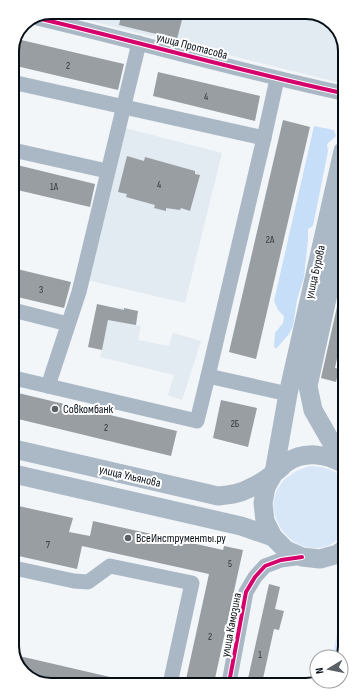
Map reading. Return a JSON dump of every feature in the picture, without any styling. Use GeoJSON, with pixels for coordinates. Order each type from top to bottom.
{"type":"FeatureCollection","features":[{"type":"Feature","properties":{"kind":"main road","name":"улица Бурова"},"geometry":{"type":"LineString","coordinates":[[274,473],[288,394],[338,173]]}},
{"type":"Feature","properties":{"kind":"main road","name":"улица Бурова"},"geometry":{"type":"LineString","coordinates":[[338,248],[308,386],[313,410],[338,453]]}},
{"type":"Feature","properties":{"kind":"main road","name":"улица Ульянова"},"geometry":{"type":"LineString","coordinates":[[19,450],[218,496],[247,490],[274,473],[286,463],[301,456],[317,454],[338,460]]}},
{"type":"Feature","properties":{"kind":"main road"},"geometry":{"type":"LineString","coordinates":[[274,473],[266,487],[263,503],[265,521],[272,538],[286,550],[311,558],[338,560]]}},
{"type":"Feature","properties":{"kind":"main road","name":"улица Ульянова"},"geometry":{"type":"LineString","coordinates":[[19,475],[241,526],[272,538]]}},
{"type":"Feature","properties":{"kind":"main road"},"geometry":{"type":"LineString","coordinates":[[311,558],[338,554]]}},
{"type":"Feature","properties":{"kind":"street","name":"улица Протасова"},"geometry":{"type":"LineString","coordinates":[[45,20],[277,79],[338,92]]}},
{"type":"Feature","properties":{"kind":"street"},"geometry":{"type":"LineString","coordinates":[[48,386],[78,292],[139,43]]}},
{"type":"Feature","properties":{"kind":"street"},"geometry":{"type":"LineString","coordinates":[[19,379],[197,421],[277,79]]}},
{"type":"Feature","properties":{"kind":"street"},"geometry":{"type":"LineString","coordinates":[[19,84],[123,108],[264,138]]}},
{"type":"Feature","properties":{"kind":"street"},"geometry":{"type":"LineString","coordinates":[[19,152],[107,171]]}},
{"type":"Feature","properties":{"kind":"street"},"geometry":{"type":"LineString","coordinates":[[19,312],[68,324]]}},
{"type":"Feature","properties":{"kind":"street"},"geometry":{"type":"LineString","coordinates":[[208,376],[288,394]]}},
{"type":"Feature","properties":{"kind":"street","name":"улица Камозина"},"geometry":{"type":"LineString","coordinates":[[230,678],[246,592],[255,577],[265,566],[281,560],[311,558]]}},
{"type":"Feature","properties":{"kind":"street"},"geometry":{"type":"LineString","coordinates":[[19,569],[74,581],[88,582],[110,566],[192,583],[171,678]]}},
{"type":"Feature","properties":{"kind":"shaded area"},"geometry":{"type":"Polygon","coordinates":[[[82,19],[308,19],[324,24],[333,33],[336,39],[338,51],[338,82],[82,19]]]}},
{"type":"Feature","properties":{"kind":"shaded area"},"geometry":{"type":"Polygon","coordinates":[[[314,126],[334,130],[336,136],[327,144],[328,151],[313,226],[308,229],[304,277],[297,300],[293,326],[289,334],[276,349],[274,346],[275,333],[283,323],[284,316],[278,310],[274,301],[314,126]]]}},
{"type":"Feature","properties":{"kind":"shaded area"},"geometry":{"type":"Polygon","coordinates":[[[125,128],[222,153],[185,303],[87,280],[125,128]]]}},
{"type":"Feature","properties":{"kind":"shaded area"},"geometry":{"type":"Polygon","coordinates":[[[111,307],[124,308],[122,322],[141,326],[138,340],[169,346],[173,333],[201,341],[182,400],[168,395],[174,375],[100,357],[111,307]]]}},
{"type":"Feature","properties":{"kind":"shaded area"},"geometry":{"type":"Polygon","coordinates":[[[310,466],[328,469],[338,474],[338,538],[326,546],[308,548],[292,540],[280,527],[274,510],[276,493],[287,477],[310,466]]]}},
{"type":"Feature","properties":{"kind":"shaded area"},"geometry":{"type":"Polygon","coordinates":[[[338,630],[338,649],[334,649],[338,630]]]}},
{"type":"Feature","properties":{"kind":"building"},"geometry":{"type":"Polygon","coordinates":[[[120,19],[182,19],[177,39],[119,25],[120,19]]]}},
{"type":"Feature","properties":{"kind":"building"},"geometry":{"type":"Polygon","coordinates":[[[21,40],[124,64],[118,90],[19,67],[19,49],[21,40]]]}},
{"type":"Feature","properties":{"kind":"building"},"geometry":{"type":"Polygon","coordinates":[[[158,72],[260,96],[255,121],[153,96],[158,72]]]}},
{"type":"Feature","properties":{"kind":"building"},"geometry":{"type":"Polygon","coordinates":[[[283,120],[310,127],[256,359],[229,352],[283,120]]]}},
{"type":"Feature","properties":{"kind":"building"},"geometry":{"type":"Polygon","coordinates":[[[127,156],[144,161],[145,157],[195,171],[195,174],[200,175],[190,211],[181,208],[180,210],[166,208],[166,211],[154,208],[155,205],[126,197],[127,194],[118,192],[127,156]]]}},
{"type":"Feature","properties":{"kind":"building"},"geometry":{"type":"Polygon","coordinates":[[[19,165],[95,184],[90,207],[19,190],[19,165]]]}},
{"type":"Feature","properties":{"kind":"building"},"geometry":{"type":"Polygon","coordinates":[[[19,269],[71,282],[64,308],[19,297],[19,269]]]}},
{"type":"Feature","properties":{"kind":"building"},"geometry":{"type":"Polygon","coordinates":[[[338,302],[338,354],[335,368],[338,369],[338,373],[336,382],[321,378],[338,302]]]}},
{"type":"Feature","properties":{"kind":"building"},"geometry":{"type":"Polygon","coordinates":[[[97,304],[124,310],[124,308],[138,311],[136,325],[108,320],[102,350],[88,347],[97,304]]]}},
{"type":"Feature","properties":{"kind":"building"},"geometry":{"type":"Polygon","coordinates":[[[19,393],[177,431],[171,456],[19,419],[19,393]]]}},
{"type":"Feature","properties":{"kind":"building"},"geometry":{"type":"Polygon","coordinates":[[[221,400],[257,408],[248,447],[213,438],[221,400]]]}},
{"type":"Feature","properties":{"kind":"building"},"geometry":{"type":"Polygon","coordinates":[[[19,506],[73,518],[69,532],[90,536],[93,521],[223,550],[224,546],[243,550],[215,678],[186,678],[209,574],[82,546],[77,569],[19,556],[19,506]]]}},
{"type":"Feature","properties":{"kind":"building"},"geometry":{"type":"Polygon","coordinates":[[[269,584],[280,587],[275,609],[284,611],[279,630],[274,629],[263,678],[248,678],[269,584]]]}},
{"type":"Feature","properties":{"kind":"building"},"geometry":{"type":"Polygon","coordinates":[[[21,656],[114,678],[49,678],[33,673],[26,666],[21,656]]]}},
{"type":"Feature","properties":{"kind":"cycle path"},"geometry":{"type":"LineString","coordinates":[[45,20],[338,92]]}},
{"type":"Feature","properties":{"kind":"cycle path"},"geometry":{"type":"LineString","coordinates":[[230,678],[246,592],[255,577],[265,566],[281,560],[302,557]]}},
{"type":"Feature","properties":{"kind":"place","name":"Совкомбанк"},"geometry":{"type":"Point","coordinates":[55,409]}},
{"type":"Feature","properties":{"kind":"place","name":"ВсеИнструменты.ру"},"geometry":{"type":"Point","coordinates":[128,538]}}]}
